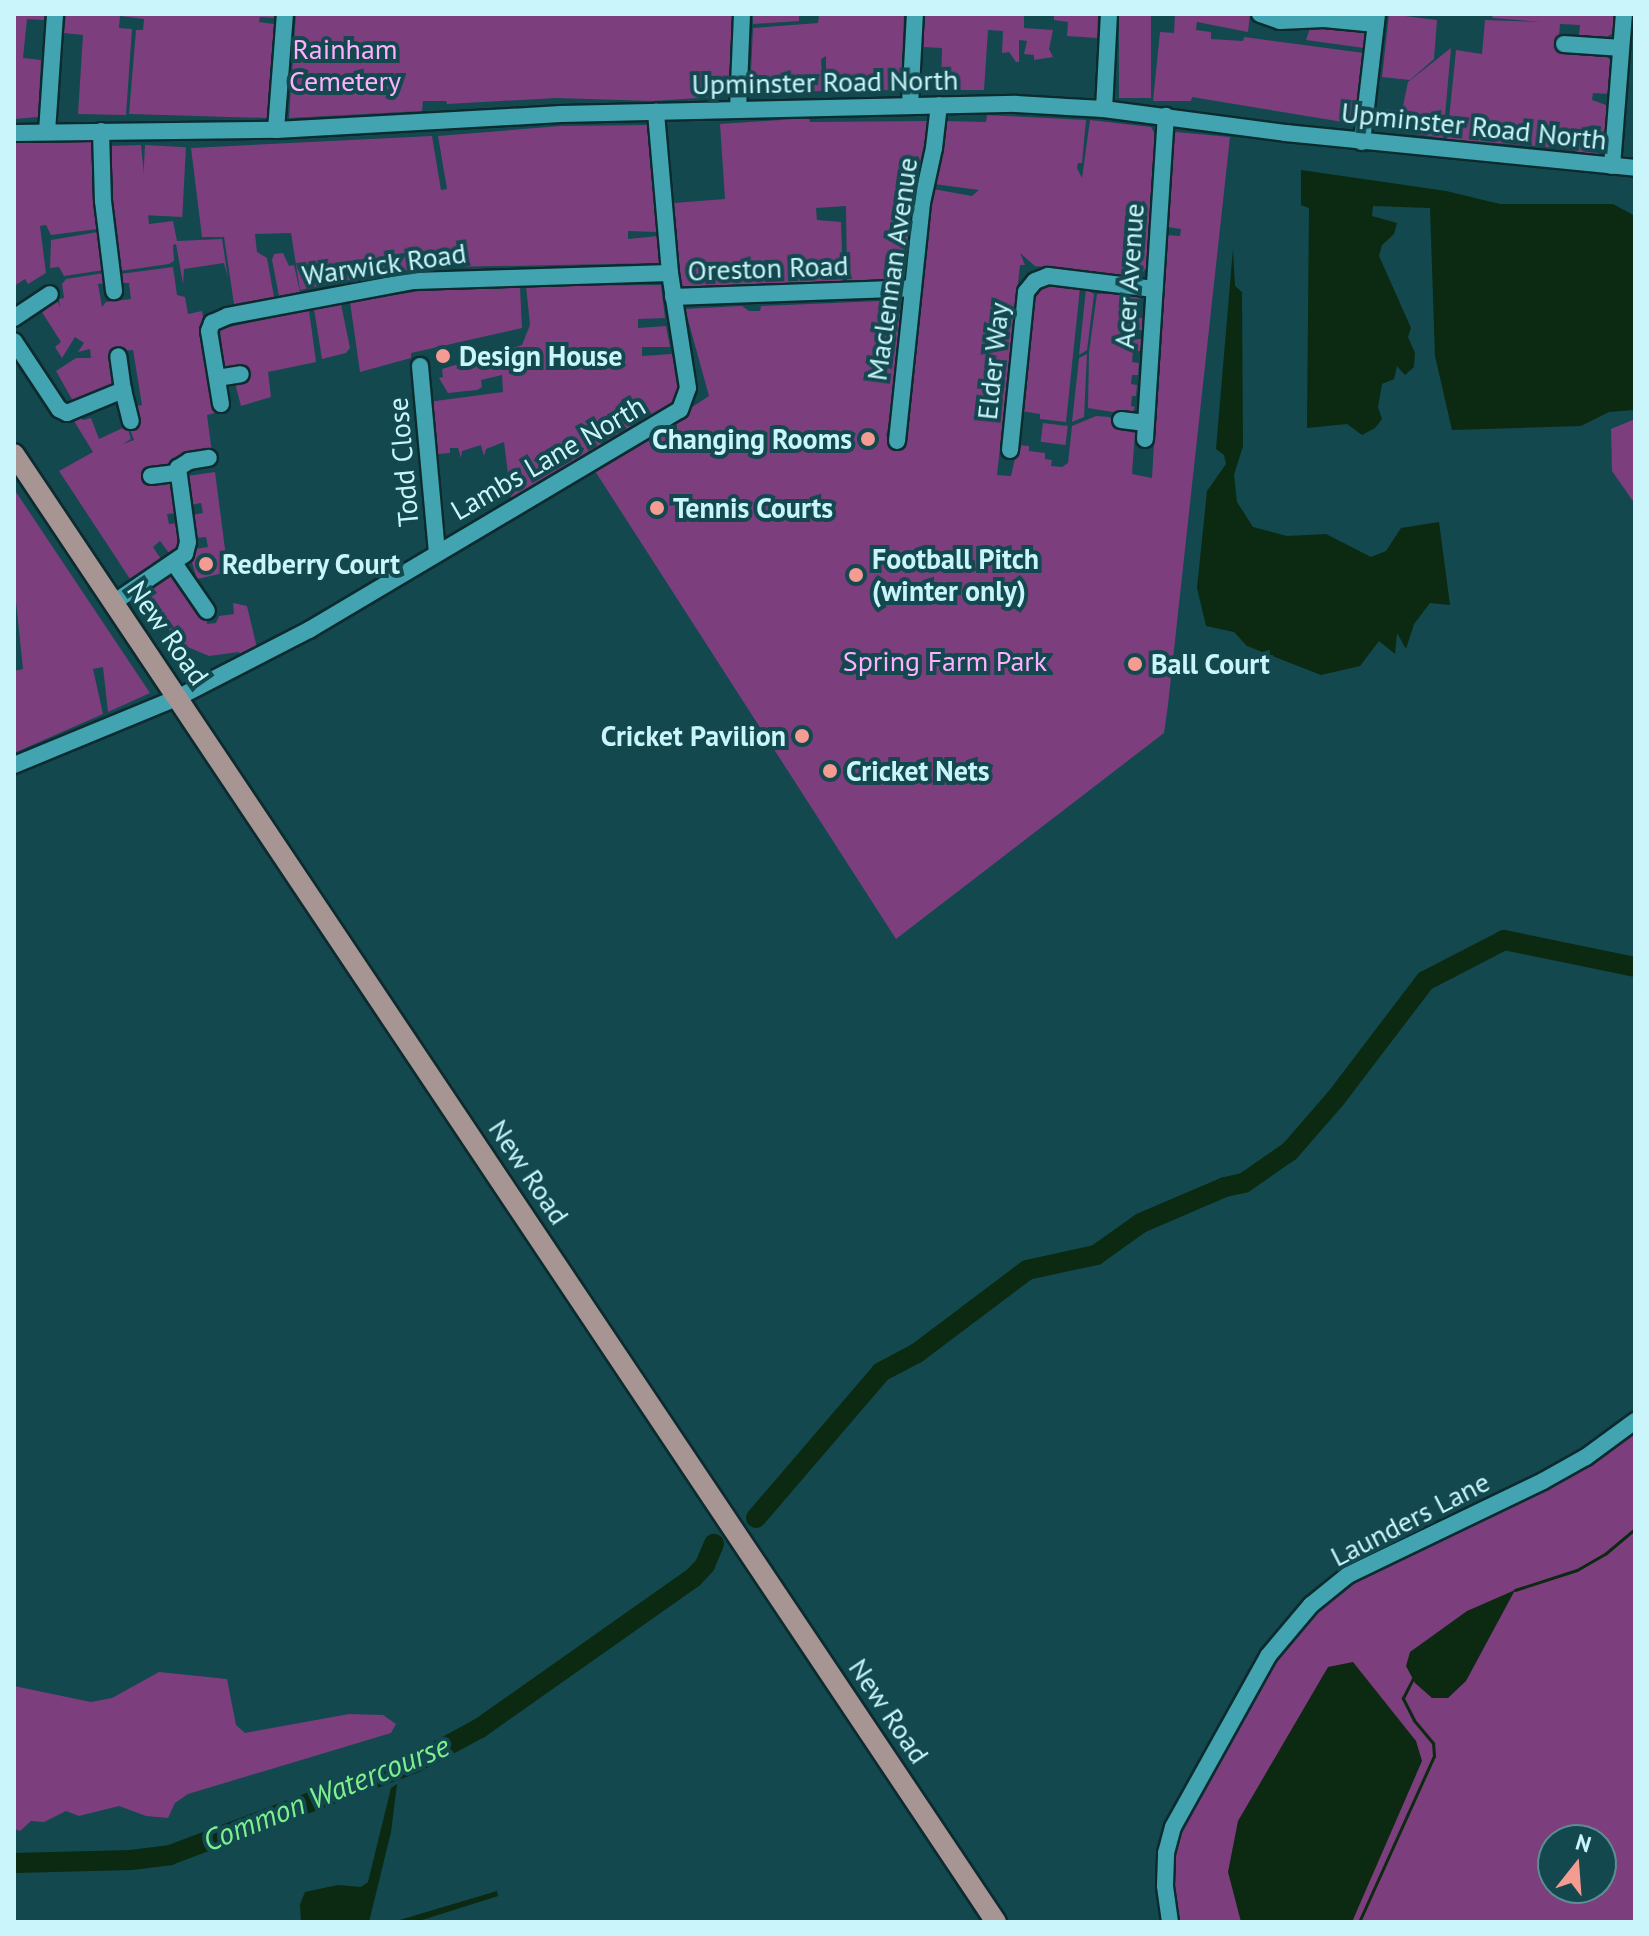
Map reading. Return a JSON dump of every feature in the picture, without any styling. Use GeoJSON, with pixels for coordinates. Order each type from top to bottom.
{"type":"FeatureCollection","features":[{"type":"Feature","properties":{"kind":"main road","name":"New Road"},"geometry":{"type":"LineString","coordinates":[[17,465],[179,697],[996,1922]]}},
{"type":"Feature","properties":{"kind":"street"},"geometry":{"type":"LineString","coordinates":[[47,132],[55,14]]}},
{"type":"Feature","properties":{"kind":"street"},"geometry":{"type":"LineString","coordinates":[[276,130],[285,14]]}},
{"type":"Feature","properties":{"kind":"street"},"geometry":{"type":"LineString","coordinates":[[738,110],[742,14]]}},
{"type":"Feature","properties":{"kind":"street"},"geometry":{"type":"LineString","coordinates":[[910,105],[915,14]]}},
{"type":"Feature","properties":{"kind":"street"},"geometry":{"type":"LineString","coordinates":[[1104,109],[1109,14]]}},
{"type":"Feature","properties":{"kind":"street"},"geometry":{"type":"LineString","coordinates":[[1260,14],[1280,21],[1377,19],[1362,142]]}},
{"type":"Feature","properties":{"kind":"street"},"geometry":{"type":"LineString","coordinates":[[1612,166],[1624,14]]}},
{"type":"Feature","properties":{"kind":"street"},"geometry":{"type":"LineString","coordinates":[[1564,44],[1621,48]]}},
{"type":"Feature","properties":{"kind":"street","name":"Upminster Road North"},"geometry":{"type":"LineString","coordinates":[[14,133],[276,130],[656,112],[1016,104],[1104,109],[1362,142],[1635,168]]}},
{"type":"Feature","properties":{"kind":"street","name":"Maclennan Avenue"},"geometry":{"type":"LineString","coordinates":[[897,441],[922,203],[934,148],[939,105]]}},
{"type":"Feature","properties":{"kind":"street","name":"Lambs Lane North"},"geometry":{"type":"LineString","coordinates":[[14,765],[179,697],[309,630],[680,410],[688,397],[688,388],[670,273],[656,112]]}},
{"type":"Feature","properties":{"kind":"street","name":"Acer Avenue"},"geometry":{"type":"LineString","coordinates":[[1121,420],[1145,431],[1166,116]]}},
{"type":"Feature","properties":{"kind":"street"},"geometry":{"type":"LineString","coordinates":[[101,131],[103,201],[114,291]]}},
{"type":"Feature","properties":{"kind":"street","name":"Warwick Road"},"geometry":{"type":"LineString","coordinates":[[221,404],[209,331],[212,323],[228,316],[414,281],[467,276],[670,273]]}},
{"type":"Feature","properties":{"kind":"street","name":"Elder Way"},"geometry":{"type":"LineString","coordinates":[[1010,450],[1026,292],[1035,281],[1048,276],[1154,289]]}},
{"type":"Feature","properties":{"kind":"street","name":"Oreston Road"},"geometry":{"type":"LineString","coordinates":[[673,297],[913,288]]}},
{"type":"Feature","properties":{"kind":"street"},"geometry":{"type":"LineString","coordinates":[[14,318],[50,294]]}},
{"type":"Feature","properties":{"kind":"street"},"geometry":{"type":"LineString","coordinates":[[14,341],[59,409],[67,413],[123,390]]}},
{"type":"Feature","properties":{"kind":"street"},"geometry":{"type":"LineString","coordinates":[[118,356],[131,421]]}},
{"type":"Feature","properties":{"kind":"street"},"geometry":{"type":"LineString","coordinates":[[14,374],[29,364]]}},
{"type":"Feature","properties":{"kind":"street","name":"Todd Close"},"geometry":{"type":"LineString","coordinates":[[420,366],[437,553]]}},
{"type":"Feature","properties":{"kind":"street"},"geometry":{"type":"LineString","coordinates":[[217,378],[241,374]]}},
{"type":"Feature","properties":{"kind":"street"},"geometry":{"type":"LineString","coordinates":[[113,603],[185,554],[188,542],[177,473],[182,464],[209,458]]}},
{"type":"Feature","properties":{"kind":"street"},"geometry":{"type":"LineString","coordinates":[[151,476],[177,473]]}},
{"type":"Feature","properties":{"kind":"street"},"geometry":{"type":"LineString","coordinates":[[174,563],[207,611]]}},
{"type":"Feature","properties":{"kind":"street","name":"Launders Lane"},"geometry":{"type":"LineString","coordinates":[[1170,1922],[1165,1885],[1166,1853],[1173,1827],[1268,1656],[1311,1605],[1348,1575],[1543,1481],[1586,1457],[1635,1421]]}},
{"type":"Feature","properties":{"kind":"green space"},"geometry":{"type":"Polygon","coordinates":[[[14,14],[45,14],[44,20],[27,19],[23,58],[41,60],[38,117],[14,119],[14,14]]]}},
{"type":"Feature","properties":{"kind":"green space"},"geometry":{"type":"Polygon","coordinates":[[[66,14],[274,14],[274,18],[260,17],[259,22],[274,24],[267,118],[129,114],[136,30],[143,30],[144,19],[120,16],[119,28],[132,29],[126,115],[78,114],[83,35],[64,33],[66,14]]]}},
{"type":"Feature","properties":{"kind":"green space","name":"Rainham Cemetery"},"geometry":{"type":"Polygon","coordinates":[[[296,14],[732,14],[729,96],[653,101],[556,98],[447,104],[446,101],[423,101],[422,111],[289,118],[296,14]]]}},
{"type":"Feature","properties":{"kind":"green space"},"geometry":{"type":"Polygon","coordinates":[[[753,14],[799,14],[799,21],[753,24],[753,14]]]}},
{"type":"Feature","properties":{"kind":"green space"},"geometry":{"type":"Polygon","coordinates":[[[819,14],[904,14],[901,90],[826,91],[826,56],[821,59],[823,91],[750,93],[753,28],[818,23],[819,14]]]}},
{"type":"Feature","properties":{"kind":"green space"},"geometry":{"type":"Polygon","coordinates":[[[925,14],[1024,14],[1024,28],[1053,30],[1049,49],[1053,57],[1034,60],[1034,55],[1024,54],[1027,41],[1019,40],[1019,62],[1016,62],[1009,52],[1002,53],[1003,31],[988,30],[984,90],[941,90],[942,48],[923,47],[925,14]]]}},
{"type":"Feature","properties":{"kind":"green space"},"geometry":{"type":"Polygon","coordinates":[[[1054,14],[1098,14],[1097,38],[1067,36],[1068,22],[1054,20],[1054,14]]]}},
{"type":"Feature","properties":{"kind":"green space"},"geometry":{"type":"Polygon","coordinates":[[[1119,14],[1151,14],[1151,98],[1119,98],[1119,14]]]}},
{"type":"Feature","properties":{"kind":"green space"},"geometry":{"type":"Polygon","coordinates":[[[1175,14],[1250,14],[1248,32],[1197,22],[1196,30],[1211,32],[1211,39],[1243,41],[1244,37],[1364,53],[1355,124],[1192,97],[1191,101],[1153,101],[1160,32],[1174,33],[1175,14]]]}},
{"type":"Feature","properties":{"kind":"green space"},"geometry":{"type":"Polygon","coordinates":[[[1389,14],[1437,20],[1434,59],[1410,80],[1382,77],[1389,14]]]}},
{"type":"Feature","properties":{"kind":"green space"},"geometry":{"type":"Polygon","coordinates":[[[1491,14],[1616,14],[1614,33],[1606,37],[1579,35],[1580,25],[1560,24],[1558,50],[1603,54],[1612,61],[1610,94],[1593,93],[1592,100],[1609,106],[1607,139],[1600,153],[1588,156],[1570,149],[1447,139],[1456,50],[1482,54],[1485,20],[1542,22],[1493,18],[1491,14]]]}},
{"type":"Feature","properties":{"kind":"green space"},"geometry":{"type":"Polygon","coordinates":[[[1311,25],[1366,30],[1364,48],[1306,40],[1311,25]]]}},
{"type":"Feature","properties":{"kind":"green space"},"geometry":{"type":"Polygon","coordinates":[[[1451,48],[1443,138],[1375,128],[1377,117],[1385,118],[1386,109],[1402,111],[1408,82],[1451,48]]]}},
{"type":"Feature","properties":{"kind":"green space","name":"Spring Farm Park"},"geometry":{"type":"Polygon","coordinates":[[[987,115],[1086,120],[1082,163],[1078,163],[1077,168],[1082,178],[1090,120],[1151,127],[1156,136],[1147,266],[1142,274],[1134,277],[1035,266],[1020,253],[1025,265],[1020,265],[997,475],[1011,476],[1018,445],[1029,446],[1029,451],[1045,453],[1045,459],[1052,460],[1051,466],[1062,467],[1068,463],[1072,426],[1096,416],[1110,417],[1116,429],[1135,433],[1132,474],[1152,478],[1166,235],[1180,236],[1181,229],[1167,227],[1172,139],[1176,132],[1230,137],[1168,705],[1164,733],[896,939],[595,471],[709,396],[685,309],[742,306],[749,311],[760,311],[761,306],[903,300],[892,411],[886,436],[907,444],[933,189],[972,196],[979,190],[934,184],[945,121],[986,122],[987,115]]]}},
{"type":"Feature","properties":{"kind":"green space"},"geometry":{"type":"Polygon","coordinates":[[[809,118],[810,122],[930,121],[915,194],[905,279],[847,282],[846,206],[816,208],[817,220],[841,222],[843,282],[681,288],[674,203],[725,199],[720,124],[809,118]]]}},
{"type":"Feature","properties":{"kind":"green space"},"geometry":{"type":"Polygon","coordinates":[[[647,125],[657,232],[628,231],[628,239],[658,236],[660,263],[450,267],[355,276],[355,279],[300,290],[291,233],[255,234],[257,252],[267,258],[274,297],[234,304],[224,237],[202,237],[191,148],[432,136],[441,190],[447,189],[438,136],[561,126],[647,125]]]}},
{"type":"Feature","properties":{"kind":"green space"},"geometry":{"type":"Polygon","coordinates":[[[93,140],[98,229],[51,235],[46,225],[40,226],[46,273],[28,284],[25,279],[14,286],[14,143],[93,140]]]}},
{"type":"Feature","properties":{"kind":"green space"},"geometry":{"type":"Polygon","coordinates":[[[141,145],[149,224],[173,221],[177,241],[222,239],[228,278],[224,263],[184,269],[183,284],[176,244],[173,245],[174,261],[169,264],[120,271],[111,198],[109,146],[141,145]]]}},
{"type":"Feature","properties":{"kind":"green space"},"geometry":{"type":"Polygon","coordinates":[[[145,145],[186,147],[182,217],[141,215],[145,145]]]}},
{"type":"Feature","properties":{"kind":"green space"},"geometry":{"type":"Polygon","coordinates":[[[98,232],[104,270],[64,276],[59,267],[50,268],[51,240],[98,232]]]}},
{"type":"Feature","properties":{"kind":"green space"},"geometry":{"type":"Polygon","coordinates":[[[283,253],[289,266],[294,265],[300,292],[279,296],[272,260],[274,254],[283,253]]]}},
{"type":"Feature","properties":{"kind":"green space"},"geometry":{"type":"Polygon","coordinates":[[[173,267],[177,295],[185,297],[188,314],[202,311],[219,412],[207,415],[212,453],[172,458],[172,467],[145,480],[146,483],[173,481],[177,513],[167,514],[169,524],[179,523],[182,545],[172,557],[160,541],[153,547],[161,559],[159,564],[132,582],[59,471],[93,452],[74,421],[81,417],[83,420],[91,418],[99,439],[127,426],[131,439],[123,444],[134,440],[129,427],[131,407],[142,405],[133,350],[110,352],[115,382],[74,403],[56,371],[76,358],[91,358],[90,349],[78,352],[84,343],[75,337],[62,358],[55,347],[61,342],[40,309],[57,299],[60,308],[59,299],[64,298],[62,284],[66,279],[104,273],[106,283],[98,284],[102,307],[106,302],[131,299],[129,283],[122,283],[120,274],[173,267]]]}},
{"type":"Feature","properties":{"kind":"green space"},"geometry":{"type":"Polygon","coordinates":[[[1047,284],[1080,288],[1066,422],[1040,419],[1040,414],[1021,411],[1035,294],[1047,284]]]}},
{"type":"Feature","properties":{"kind":"green space"},"geometry":{"type":"Polygon","coordinates":[[[661,285],[665,318],[638,319],[638,328],[666,326],[670,347],[642,347],[642,356],[672,354],[678,392],[674,402],[511,498],[504,442],[486,449],[484,456],[481,445],[462,451],[461,458],[458,448],[450,448],[450,453],[438,454],[440,473],[435,474],[428,402],[503,392],[502,375],[481,380],[482,387],[477,390],[448,393],[439,378],[443,377],[442,369],[522,345],[530,325],[526,286],[661,285]]]}},
{"type":"Feature","properties":{"kind":"green space"},"geometry":{"type":"Polygon","coordinates":[[[520,286],[522,328],[411,353],[411,358],[360,372],[350,302],[439,288],[520,286]]]}},
{"type":"Feature","properties":{"kind":"green space"},"geometry":{"type":"Polygon","coordinates":[[[1086,289],[1094,294],[1087,350],[1079,355],[1086,289]]]}},
{"type":"Feature","properties":{"kind":"green space"},"geometry":{"type":"Polygon","coordinates":[[[1125,293],[1140,297],[1136,317],[1143,318],[1142,330],[1135,330],[1134,339],[1141,339],[1140,351],[1133,351],[1132,362],[1139,363],[1138,375],[1132,375],[1131,384],[1137,385],[1136,396],[1132,396],[1131,406],[1135,407],[1131,415],[1088,408],[1089,352],[1097,294],[1125,293]]]}},
{"type":"Feature","properties":{"kind":"green space"},"geometry":{"type":"Polygon","coordinates":[[[341,304],[350,348],[346,353],[322,359],[314,309],[341,304]]]}},
{"type":"Feature","properties":{"kind":"green space"},"geometry":{"type":"Polygon","coordinates":[[[309,310],[316,362],[268,372],[271,397],[241,406],[235,383],[250,379],[248,369],[224,367],[220,329],[309,310]]]}},
{"type":"Feature","properties":{"kind":"green space"},"geometry":{"type":"Polygon","coordinates":[[[1087,354],[1084,417],[1072,422],[1079,358],[1087,354]]]}},
{"type":"Feature","properties":{"kind":"green space"},"geometry":{"type":"Polygon","coordinates":[[[1635,419],[1635,504],[1612,471],[1611,429],[1635,419]]]}},
{"type":"Feature","properties":{"kind":"green space"},"geometry":{"type":"Polygon","coordinates":[[[1043,423],[1068,426],[1065,445],[1041,442],[1043,423]]]}},
{"type":"Feature","properties":{"kind":"green space"},"geometry":{"type":"Polygon","coordinates":[[[215,472],[228,572],[197,579],[191,559],[195,549],[208,547],[206,537],[195,538],[192,515],[203,513],[201,503],[191,505],[187,476],[215,472]]]}},
{"type":"Feature","properties":{"kind":"green space"},"geometry":{"type":"Polygon","coordinates":[[[14,489],[150,693],[108,712],[103,667],[93,669],[103,714],[14,753],[14,671],[23,669],[14,583],[14,489]]]}},
{"type":"Feature","properties":{"kind":"green space"},"geometry":{"type":"Polygon","coordinates":[[[172,573],[206,616],[207,624],[216,623],[219,616],[234,614],[233,603],[247,606],[257,648],[240,656],[239,652],[209,656],[178,643],[145,594],[172,573]]]}},
{"type":"Feature","properties":{"kind":"green space"},"geometry":{"type":"Polygon","coordinates":[[[1635,1421],[1635,1922],[1170,1922],[1166,1853],[1268,1656],[1348,1575],[1543,1481],[1635,1421]]]}},
{"type":"Feature","properties":{"kind":"green space"},"geometry":{"type":"Polygon","coordinates":[[[159,1672],[227,1679],[236,1725],[245,1733],[349,1714],[383,1715],[396,1724],[391,1733],[188,1794],[175,1803],[168,1818],[146,1816],[119,1806],[79,1816],[66,1811],[44,1822],[31,1821],[20,1831],[14,1829],[14,1686],[91,1702],[112,1698],[159,1672]]]}},
{"type":"Feature","properties":{"kind":"shaded area"},"geometry":{"type":"Polygon","coordinates":[[[1301,170],[1446,191],[1500,204],[1613,204],[1635,216],[1634,410],[1609,412],[1581,426],[1452,430],[1435,356],[1430,208],[1373,206],[1372,216],[1397,223],[1394,234],[1382,245],[1379,256],[1411,328],[1408,337],[1415,353],[1414,367],[1405,375],[1397,366],[1394,379],[1382,384],[1378,407],[1382,419],[1375,428],[1362,435],[1347,424],[1307,428],[1309,208],[1301,205],[1301,170]]]}},
{"type":"Feature","properties":{"kind":"shaded area"},"geometry":{"type":"Polygon","coordinates":[[[1233,249],[1235,286],[1242,292],[1243,446],[1234,475],[1237,502],[1253,527],[1287,536],[1326,534],[1371,557],[1386,551],[1401,528],[1439,522],[1450,605],[1430,603],[1414,624],[1406,649],[1397,633],[1395,654],[1379,641],[1360,666],[1321,675],[1247,646],[1234,632],[1206,626],[1197,588],[1207,491],[1226,464],[1224,455],[1216,449],[1233,249]]]}},
{"type":"Feature","properties":{"kind":"shaded area"},"geometry":{"type":"Polygon","coordinates":[[[1515,1590],[1466,1681],[1448,1698],[1432,1698],[1415,1683],[1406,1666],[1410,1652],[1467,1611],[1515,1590]]]}},
{"type":"Feature","properties":{"kind":"shaded area"},"geometry":{"type":"Polygon","coordinates":[[[1353,1662],[1416,1741],[1422,1761],[1352,1922],[1241,1922],[1228,1872],[1238,1821],[1328,1667],[1353,1662]]]}},
{"type":"Feature","properties":{"kind":"shaded area"},"geometry":{"type":"Polygon","coordinates":[[[397,1784],[391,1832],[369,1922],[301,1922],[300,1904],[305,1892],[338,1885],[361,1887],[368,1882],[391,1788],[397,1784]]]}},
{"type":"Feature","properties":{"kind":"shaded area"},"geometry":{"type":"Polygon","coordinates":[[[497,1891],[498,1896],[416,1922],[393,1922],[497,1891]]]}},
{"type":"Feature","properties":{"kind":"waterway","name":"Common Watercourse"},"geometry":{"type":"LineString","coordinates":[[756,1518],[881,1372],[917,1353],[1027,1270],[1096,1255],[1141,1223],[1225,1187],[1244,1183],[1290,1151],[1336,1098],[1425,981],[1504,940],[1635,967]]}},
{"type":"Feature","properties":{"kind":"waterway"},"geometry":{"type":"LineString","coordinates":[[1515,1590],[1577,1570],[1605,1554],[1635,1529]]}},
{"type":"Feature","properties":{"kind":"waterway","name":"Common Watercourse"},"geometry":{"type":"LineString","coordinates":[[14,1863],[131,1860],[170,1855],[415,1763],[480,1728],[694,1577],[705,1565],[714,1544]]}},
{"type":"Feature","properties":{"kind":"waterway"},"geometry":{"type":"LineString","coordinates":[[1359,1922],[1434,1756],[1433,1743],[1414,1720],[1403,1698],[1413,1678]]}},
{"type":"Feature","properties":{"kind":"place","name":"Design House"},"geometry":{"type":"Point","coordinates":[443,356]}},
{"type":"Feature","properties":{"kind":"place","name":"Changing Rooms"},"geometry":{"type":"Point","coordinates":[868,439]}},
{"type":"Feature","properties":{"kind":"place","name":"Tennis Courts"},"geometry":{"type":"Point","coordinates":[657,508]}},
{"type":"Feature","properties":{"kind":"place","name":"Redberry Court"},"geometry":{"type":"Point","coordinates":[206,564]}},
{"type":"Feature","properties":{"kind":"place","name":"Football Pitch (winter only)"},"geometry":{"type":"Point","coordinates":[856,575]}},
{"type":"Feature","properties":{"kind":"place","name":"Ball Court"},"geometry":{"type":"Point","coordinates":[1135,664]}},
{"type":"Feature","properties":{"kind":"place","name":"Cricket Pavilion"},"geometry":{"type":"Point","coordinates":[802,736]}},
{"type":"Feature","properties":{"kind":"place","name":"Cricket Nets"},"geometry":{"type":"Point","coordinates":[830,771]}}]}
